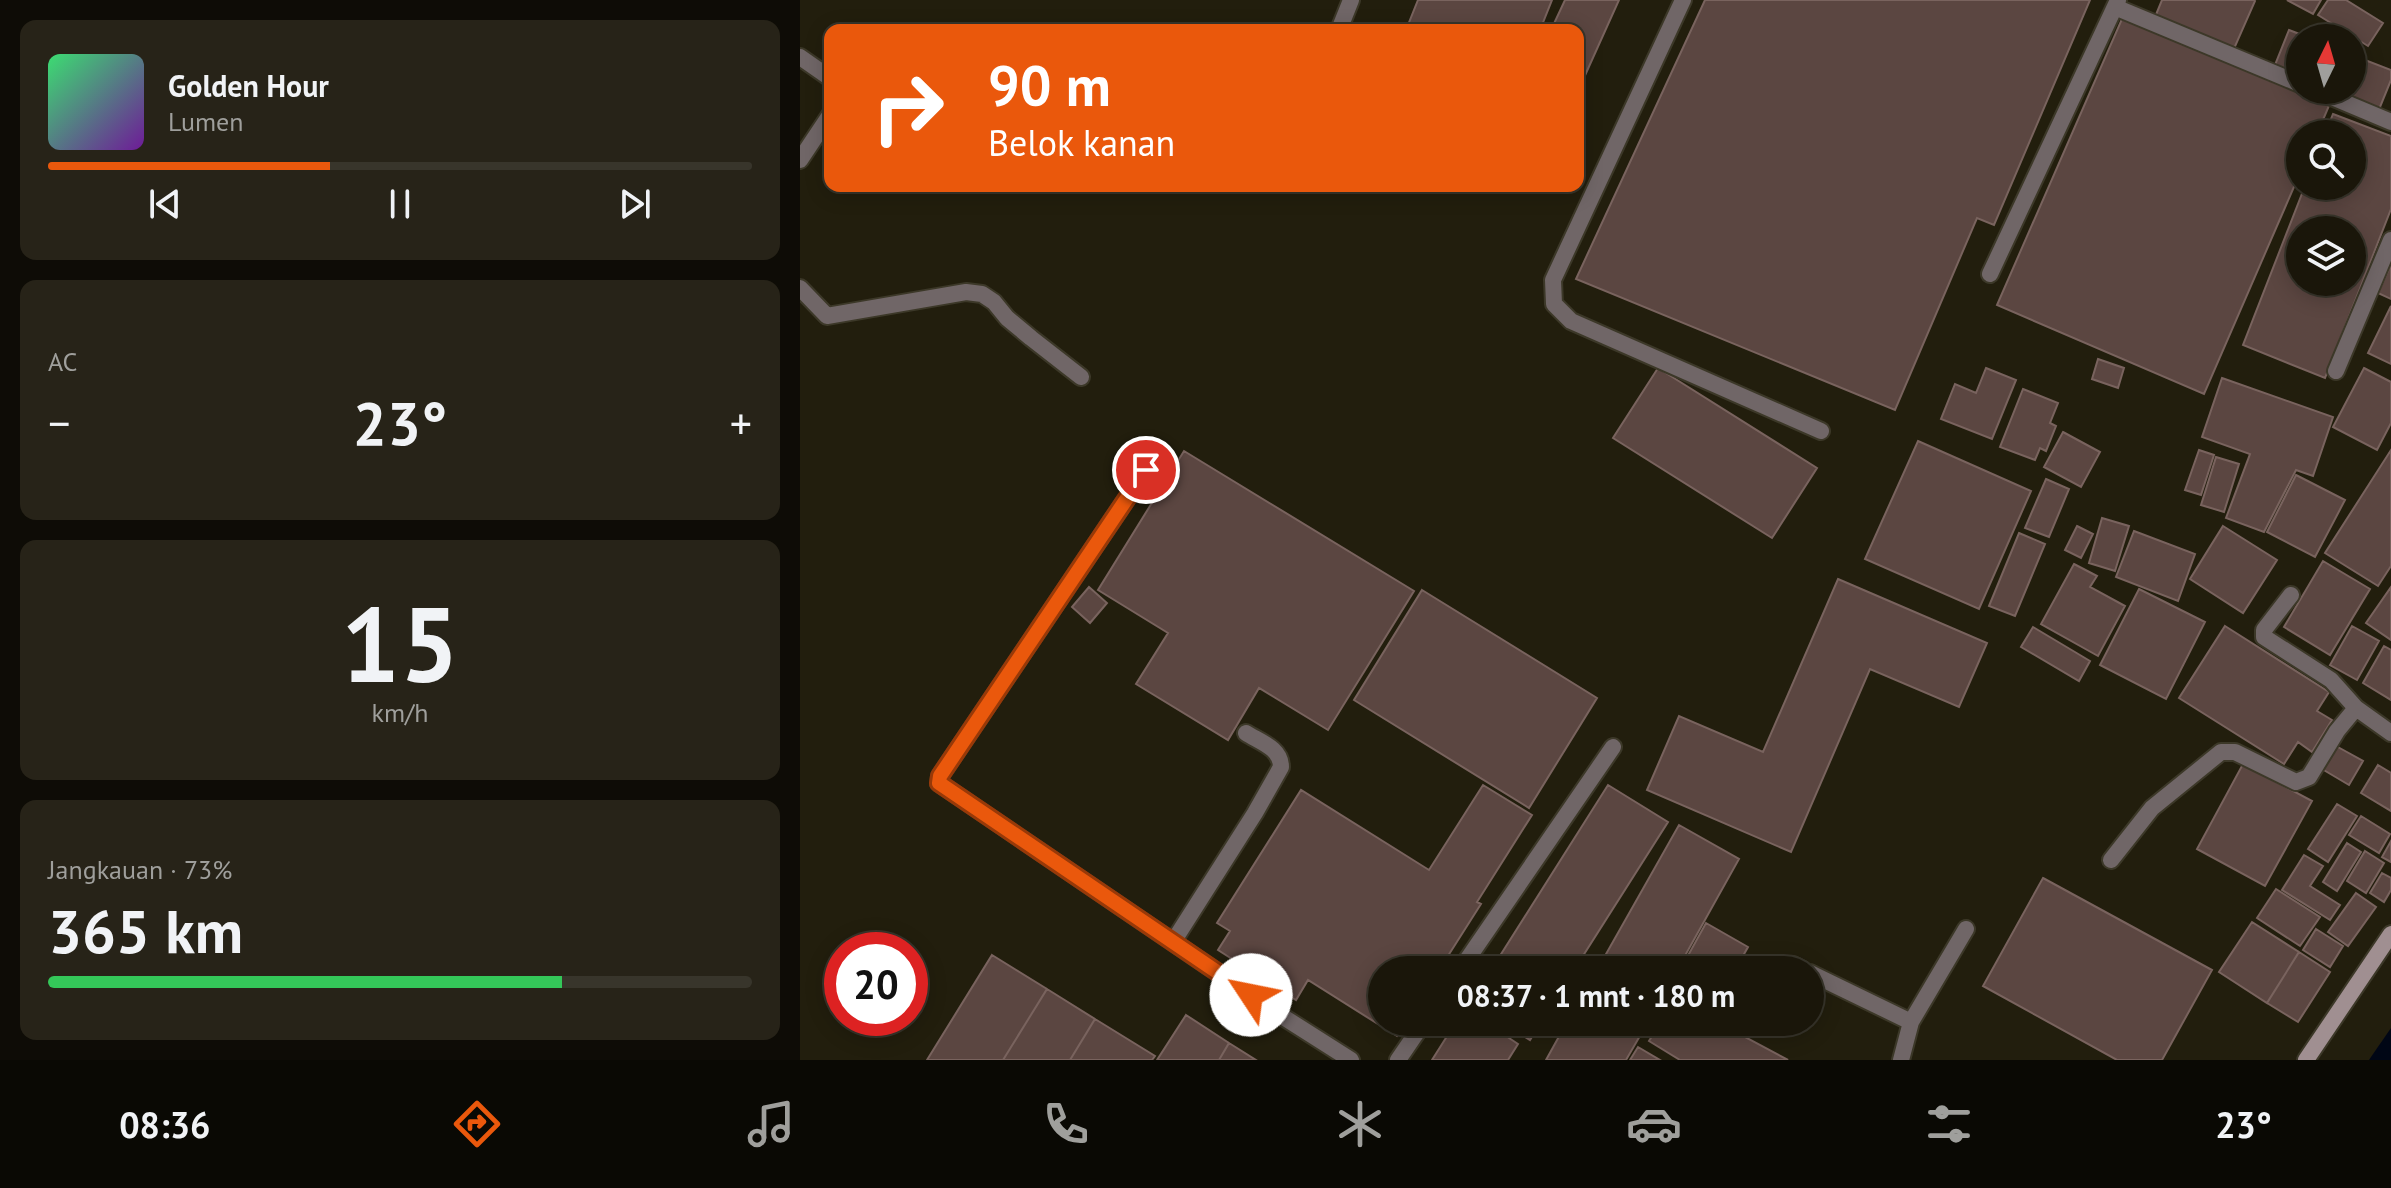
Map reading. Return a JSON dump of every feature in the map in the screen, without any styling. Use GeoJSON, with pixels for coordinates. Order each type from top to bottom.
{"type":"FeatureCollection","features":[{"type":"Feature","properties":{"kind":"street"},"geometry":{"type":"LineString","coordinates":[[1341,24],[1351,0]]}},
{"type":"Feature","properties":{"kind":"street"},"geometry":{"type":"LineString","coordinates":[[1683,0],[1553,280],[1554,304],[1571,321],[1821,431]]}},
{"type":"Feature","properties":{"kind":"street"},"geometry":{"type":"LineString","coordinates":[[1990,274],[2116,3],[2286,78]]}},
{"type":"Feature","properties":{"kind":"street"},"geometry":{"type":"LineString","coordinates":[[800,57],[824,74]]}},
{"type":"Feature","properties":{"kind":"street"},"geometry":{"type":"LineString","coordinates":[[2348,104],[2391,122]]}},
{"type":"Feature","properties":{"kind":"street"},"geometry":{"type":"LineString","coordinates":[[800,160],[824,124]]}},
{"type":"Feature","properties":{"kind":"street"},"geometry":{"type":"LineString","coordinates":[[2336,371],[2391,240]]}},
{"type":"Feature","properties":{"kind":"street"},"geometry":{"type":"LineString","coordinates":[[800,288],[827,316],[966,292],[982,294],[1081,377]]}},
{"type":"Feature","properties":{"kind":"street"},"geometry":{"type":"LineString","coordinates":[[1146,470],[940,776],[939,783],[1351,1060]]}},
{"type":"Feature","properties":{"kind":"street"},"geometry":{"type":"LineString","coordinates":[[2291,595],[2264,630],[2264,637],[2331,680],[2356,708],[2391,733]]}},
{"type":"Feature","properties":{"kind":"street"},"geometry":{"type":"LineString","coordinates":[[2111,860],[2152,808],[2221,752],[2235,752],[2296,782],[2303,782],[2356,708]]}},
{"type":"Feature","properties":{"kind":"street"},"geometry":{"type":"LineString","coordinates":[[1173,942],[1281,767],[1277,752],[1246,733]]}},
{"type":"Feature","properties":{"kind":"street"},"geometry":{"type":"LineString","coordinates":[[1470,956],[1613,747]]}},
{"type":"Feature","properties":{"kind":"street"},"geometry":{"type":"LineString","coordinates":[[1901,1060],[1911,1022],[1966,929]]}},
{"type":"Feature","properties":{"kind":"street"},"geometry":{"type":"LineString","coordinates":[[2306,1060],[2391,934]]}},
{"type":"Feature","properties":{"kind":"street"},"geometry":{"type":"LineString","coordinates":[[1824,980],[1911,1022]]}},
{"type":"Feature","properties":{"kind":"street"},"geometry":{"type":"LineString","coordinates":[[1398,1060],[1414,1036]]}},
{"type":"Feature","properties":{"kind":"shaded area"},"geometry":{"type":"Polygon","coordinates":[[[2391,1028],[2391,1060],[2369,1060],[2371,1057],[2391,1028]]]}},
{"type":"Feature","properties":{"kind":"building"},"geometry":{"type":"Polygon","coordinates":[[[1418,0],[1552,0],[1542,24],[1408,24],[1418,0]]]}},
{"type":"Feature","properties":{"kind":"building"},"geometry":{"type":"Polygon","coordinates":[[[1565,0],[1619,0],[1584,78],[1584,24],[1554,24],[1565,0]]]}},
{"type":"Feature","properties":{"kind":"building"},"geometry":{"type":"Polygon","coordinates":[[[1705,0],[2090,0],[1994,225],[1977,218],[1895,410],[1576,279],[1705,0]]]}},
{"type":"Feature","properties":{"kind":"building"},"geometry":{"type":"Polygon","coordinates":[[[2162,0],[2255,1],[2233,51],[2155,17],[2162,0]]]}},
{"type":"Feature","properties":{"kind":"building"},"geometry":{"type":"Polygon","coordinates":[[[2287,0],[2321,0],[2313,14],[2287,0]]]}},
{"type":"Feature","properties":{"kind":"building"},"geometry":{"type":"Polygon","coordinates":[[[2328,0],[2346,0],[2383,23],[2368,46],[2366,24],[2333,24],[2318,15],[2328,0]]]}},
{"type":"Feature","properties":{"kind":"building"},"geometry":{"type":"Polygon","coordinates":[[[2125,12],[2286,84],[2286,104],[2330,104],[2323,120],[2286,120],[2288,200],[2204,394],[1997,305],[2125,12]]]}},
{"type":"Feature","properties":{"kind":"building"},"geometry":{"type":"Polygon","coordinates":[[[2286,38],[2286,75],[2273,70],[2286,38]]]}},
{"type":"Feature","properties":{"kind":"building"},"geometry":{"type":"Polygon","coordinates":[[[2366,60],[2391,70],[2391,80],[2378,112],[2358,104],[2366,104],[2366,60]]]}},
{"type":"Feature","properties":{"kind":"building"},"geometry":{"type":"Polygon","coordinates":[[[2333,114],[2349,120],[2331,120],[2333,114]]]}},
{"type":"Feature","properties":{"kind":"building"},"geometry":{"type":"Polygon","coordinates":[[[2366,127],[2391,136],[2391,209],[2366,273],[2366,216],[2293,216],[2300,200],[2366,200],[2366,127]]]}},
{"type":"Feature","properties":{"kind":"building"},"geometry":{"type":"Polygon","coordinates":[[[2286,235],[2286,296],[2357,296],[2325,378],[2243,345],[2286,235]]]}},
{"type":"Feature","properties":{"kind":"building"},"geometry":{"type":"Polygon","coordinates":[[[2391,264],[2391,299],[2378,293],[2391,264]]]}},
{"type":"Feature","properties":{"kind":"building"},"geometry":{"type":"Polygon","coordinates":[[[2391,306],[2391,364],[2368,353],[2391,306]]]}},
{"type":"Feature","properties":{"kind":"building"},"geometry":{"type":"Polygon","coordinates":[[[2098,359],[2124,368],[2118,388],[2092,379],[2098,359]]]}},
{"type":"Feature","properties":{"kind":"building"},"geometry":{"type":"Polygon","coordinates":[[[1658,368],[1817,468],[1772,538],[1613,438],[1658,368]]]}},
{"type":"Feature","properties":{"kind":"building"},"geometry":{"type":"Polygon","coordinates":[[[1986,368],[2016,380],[1992,439],[1941,419],[1955,384],[1976,393],[1986,368]]]}},
{"type":"Feature","properties":{"kind":"building"},"geometry":{"type":"Polygon","coordinates":[[[2364,368],[2391,382],[2391,423],[2377,450],[2333,427],[2364,368]]]}},
{"type":"Feature","properties":{"kind":"building"},"geometry":{"type":"Polygon","coordinates":[[[2222,378],[2333,417],[2313,476],[2296,470],[2264,532],[2226,518],[2250,454],[2202,437],[2222,378]]]}},
{"type":"Feature","properties":{"kind":"building"},"geometry":{"type":"Polygon","coordinates":[[[2023,389],[2058,403],[2050,423],[2056,426],[2046,451],[2040,448],[2035,460],[2000,447],[2023,389]]]}},
{"type":"Feature","properties":{"kind":"building"},"geometry":{"type":"Polygon","coordinates":[[[2063,432],[2100,452],[2081,487],[2044,467],[2063,432]]]}},
{"type":"Feature","properties":{"kind":"building"},"geometry":{"type":"Polygon","coordinates":[[[1918,441],[2031,491],[1979,609],[1865,559],[1918,441]]]}},
{"type":"Feature","properties":{"kind":"building"},"geometry":{"type":"Polygon","coordinates":[[[2199,450],[2214,455],[2201,495],[2185,490],[2199,450]]]}},
{"type":"Feature","properties":{"kind":"building"},"geometry":{"type":"Polygon","coordinates":[[[2391,450],[2391,566],[2378,586],[2325,553],[2391,450]]]}},
{"type":"Feature","properties":{"kind":"building"},"geometry":{"type":"Polygon","coordinates":[[[1184,451],[1414,591],[1328,730],[1259,688],[1228,740],[1136,684],[1168,633],[1098,590],[1184,451]]]}},
{"type":"Feature","properties":{"kind":"building"},"geometry":{"type":"Polygon","coordinates":[[[2216,457],[2239,464],[2224,512],[2201,505],[2216,457]]]}},
{"type":"Feature","properties":{"kind":"building"},"geometry":{"type":"Polygon","coordinates":[[[2296,475],[2345,500],[2315,557],[2267,532],[2296,475]]]}},
{"type":"Feature","properties":{"kind":"building"},"geometry":{"type":"Polygon","coordinates":[[[2046,479],[2069,489],[2049,537],[2025,528],[2046,479]]]}},
{"type":"Feature","properties":{"kind":"building"},"geometry":{"type":"Polygon","coordinates":[[[2102,518],[2129,526],[2115,571],[2089,563],[2102,518]]]}},
{"type":"Feature","properties":{"kind":"building"},"geometry":{"type":"Polygon","coordinates":[[[2077,526],[2093,534],[2081,558],[2065,550],[2077,526]]]}},
{"type":"Feature","properties":{"kind":"building"},"geometry":{"type":"Polygon","coordinates":[[[2223,526],[2277,560],[2243,613],[2190,579],[2223,526]]]}},
{"type":"Feature","properties":{"kind":"building"},"geometry":{"type":"Polygon","coordinates":[[[2134,531],[2195,554],[2178,601],[2116,577],[2134,531]]]}},
{"type":"Feature","properties":{"kind":"building"},"geometry":{"type":"Polygon","coordinates":[[[2019,533],[2045,544],[2015,616],[1989,606],[2019,533]]]}},
{"type":"Feature","properties":{"kind":"building"},"geometry":{"type":"Polygon","coordinates":[[[2323,561],[2370,589],[2330,655],[2284,627],[2323,561]]]}},
{"type":"Feature","properties":{"kind":"building"},"geometry":{"type":"Polygon","coordinates":[[[2074,564],[2097,576],[2090,587],[2125,606],[2098,656],[2041,624],[2074,564]]]}},
{"type":"Feature","properties":{"kind":"building"},"geometry":{"type":"Polygon","coordinates":[[[1838,579],[1987,643],[1959,707],[1870,669],[1791,852],[1647,790],[1679,716],[1763,752],[1838,579]]]}},
{"type":"Feature","properties":{"kind":"building"},"geometry":{"type":"Polygon","coordinates":[[[1089,587],[1107,603],[1090,623],[1072,607],[1089,587]]]}},
{"type":"Feature","properties":{"kind":"building"},"geometry":{"type":"Polygon","coordinates":[[[2391,587],[2391,640],[2366,623],[2391,587]]]}},
{"type":"Feature","properties":{"kind":"building"},"geometry":{"type":"Polygon","coordinates":[[[2139,589],[2205,622],[2166,699],[2100,665],[2139,589]]]}},
{"type":"Feature","properties":{"kind":"building"},"geometry":{"type":"Polygon","coordinates":[[[1422,590],[1597,698],[1529,808],[1354,700],[1422,590]]]}},
{"type":"Feature","properties":{"kind":"building"},"geometry":{"type":"Polygon","coordinates":[[[2225,626],[2329,692],[2317,711],[2332,720],[2312,752],[2298,742],[2284,764],[2179,698],[2225,626]]]}},
{"type":"Feature","properties":{"kind":"building"},"geometry":{"type":"Polygon","coordinates":[[[2352,626],[2379,641],[2357,680],[2330,665],[2352,626]]]}},
{"type":"Feature","properties":{"kind":"building"},"geometry":{"type":"Polygon","coordinates":[[[2033,627],[2090,661],[2079,681],[2021,647],[2033,627]]]}},
{"type":"Feature","properties":{"kind":"building"},"geometry":{"type":"Polygon","coordinates":[[[2384,646],[2391,650],[2391,700],[2363,683],[2384,646]]]}},
{"type":"Feature","properties":{"kind":"building"},"geometry":{"type":"Polygon","coordinates":[[[2336,746],[2363,761],[2349,785],[2322,769],[2336,746]]]}},
{"type":"Feature","properties":{"kind":"building"},"geometry":{"type":"Polygon","coordinates":[[[2243,764],[2312,801],[2265,886],[2197,849],[2243,764]]]}},
{"type":"Feature","properties":{"kind":"building"},"geometry":{"type":"Polygon","coordinates":[[[2378,765],[2391,773],[2391,811],[2361,793],[2378,765]]]}},
{"type":"Feature","properties":{"kind":"building"},"geometry":{"type":"Polygon","coordinates":[[[1483,785],[1532,815],[1477,902],[1481,904],[1448,956],[1368,956],[1368,1018],[1308,980],[1296,1000],[1218,950],[1230,931],[1217,923],[1301,790],[1429,870],[1483,785]]]}},
{"type":"Feature","properties":{"kind":"building"},"geometry":{"type":"Polygon","coordinates":[[[1608,785],[1668,822],[1583,956],[1500,956],[1608,785]]]}},
{"type":"Feature","properties":{"kind":"building"},"geometry":{"type":"Polygon","coordinates":[[[2337,804],[2357,816],[2328,862],[2308,849],[2337,804]]]}},
{"type":"Feature","properties":{"kind":"building"},"geometry":{"type":"Polygon","coordinates":[[[2361,816],[2390,834],[2379,853],[2349,835],[2361,816]]]}},
{"type":"Feature","properties":{"kind":"building"},"geometry":{"type":"Polygon","coordinates":[[[1679,825],[1739,859],[1685,956],[1605,956],[1679,825]]]}},
{"type":"Feature","properties":{"kind":"building"},"geometry":{"type":"Polygon","coordinates":[[[2391,841],[2391,862],[2382,857],[2391,841]]]}},
{"type":"Feature","properties":{"kind":"building"},"geometry":{"type":"Polygon","coordinates":[[[2347,843],[2361,852],[2337,891],[2323,882],[2347,843]]]}},
{"type":"Feature","properties":{"kind":"building"},"geometry":{"type":"Polygon","coordinates":[[[2365,851],[2384,863],[2366,893],[2347,881],[2365,851]]]}},
{"type":"Feature","properties":{"kind":"building"},"geometry":{"type":"Polygon","coordinates":[[[2304,855],[2323,866],[2310,886],[2340,905],[2330,920],[2282,890],[2304,855]]]}},
{"type":"Feature","properties":{"kind":"building"},"geometry":{"type":"Polygon","coordinates":[[[2382,873],[2391,878],[2391,890],[2384,902],[2370,893],[2382,873]]]}},
{"type":"Feature","properties":{"kind":"building"},"geometry":{"type":"Polygon","coordinates":[[[2043,878],[2212,970],[2162,1060],[2117,1060],[1983,986],[2043,878]]]}},
{"type":"Feature","properties":{"kind":"building"},"geometry":{"type":"Polygon","coordinates":[[[2276,889],[2320,917],[2300,946],[2257,918],[2276,889]]]}},
{"type":"Feature","properties":{"kind":"building"},"geometry":{"type":"Polygon","coordinates":[[[2356,893],[2376,907],[2348,946],[2328,932],[2356,893]]]}},
{"type":"Feature","properties":{"kind":"building"},"geometry":{"type":"Polygon","coordinates":[[[2252,922],[2299,952],[2267,1003],[2219,972],[2252,922]]]}},
{"type":"Feature","properties":{"kind":"building"},"geometry":{"type":"Polygon","coordinates":[[[1706,923],[1748,947],[1743,956],[1688,956],[1706,923]]]}},
{"type":"Feature","properties":{"kind":"building"},"geometry":{"type":"Polygon","coordinates":[[[2316,929],[2343,946],[2330,967],[2303,950],[2316,929]]]}},
{"type":"Feature","properties":{"kind":"building"},"geometry":{"type":"Polygon","coordinates":[[[2299,952],[2330,972],[2298,1022],[2267,1003],[2299,952]]]}},
{"type":"Feature","properties":{"kind":"building"},"geometry":{"type":"Polygon","coordinates":[[[992,955],[1047,989],[1003,1060],[927,1060],[992,955]]]}},
{"type":"Feature","properties":{"kind":"building"},"geometry":{"type":"Polygon","coordinates":[[[1047,989],[1095,1019],[1070,1060],[1003,1060],[1047,989]]]}},
{"type":"Feature","properties":{"kind":"building"},"geometry":{"type":"Polygon","coordinates":[[[1186,1015],[1229,1043],[1219,1060],[1157,1060],[1186,1015]]]}},
{"type":"Feature","properties":{"kind":"building"},"geometry":{"type":"Polygon","coordinates":[[[1095,1019],[1155,1056],[1152,1060],[1070,1060],[1095,1019]]]}},
{"type":"Feature","properties":{"kind":"building"},"geometry":{"type":"Polygon","coordinates":[[[1447,1036],[1506,1036],[1518,1044],[1508,1060],[1432,1060],[1447,1036]]]}},
{"type":"Feature","properties":{"kind":"building"},"geometry":{"type":"Polygon","coordinates":[[[1559,1036],[1640,1036],[1626,1060],[1546,1060],[1559,1036]]]}},
{"type":"Feature","properties":{"kind":"building"},"geometry":{"type":"Polygon","coordinates":[[[1652,1036],[1743,1036],[1788,1060],[1680,1060],[1649,1041],[1652,1036]]]}},
{"type":"Feature","properties":{"kind":"building"},"geometry":{"type":"Polygon","coordinates":[[[1229,1043],[1256,1060],[1219,1060],[1229,1043]]]}},
{"type":"Feature","properties":{"kind":"building"},"geometry":{"type":"Polygon","coordinates":[[[1638,1047],[1660,1060],[1630,1060],[1638,1047]]]}},
{"type":"Feature","properties":{"kind":"route"},"geometry":{"type":"LineString","coordinates":[[1146,470],[940,776],[939,783],[1251,995]]}}]}
